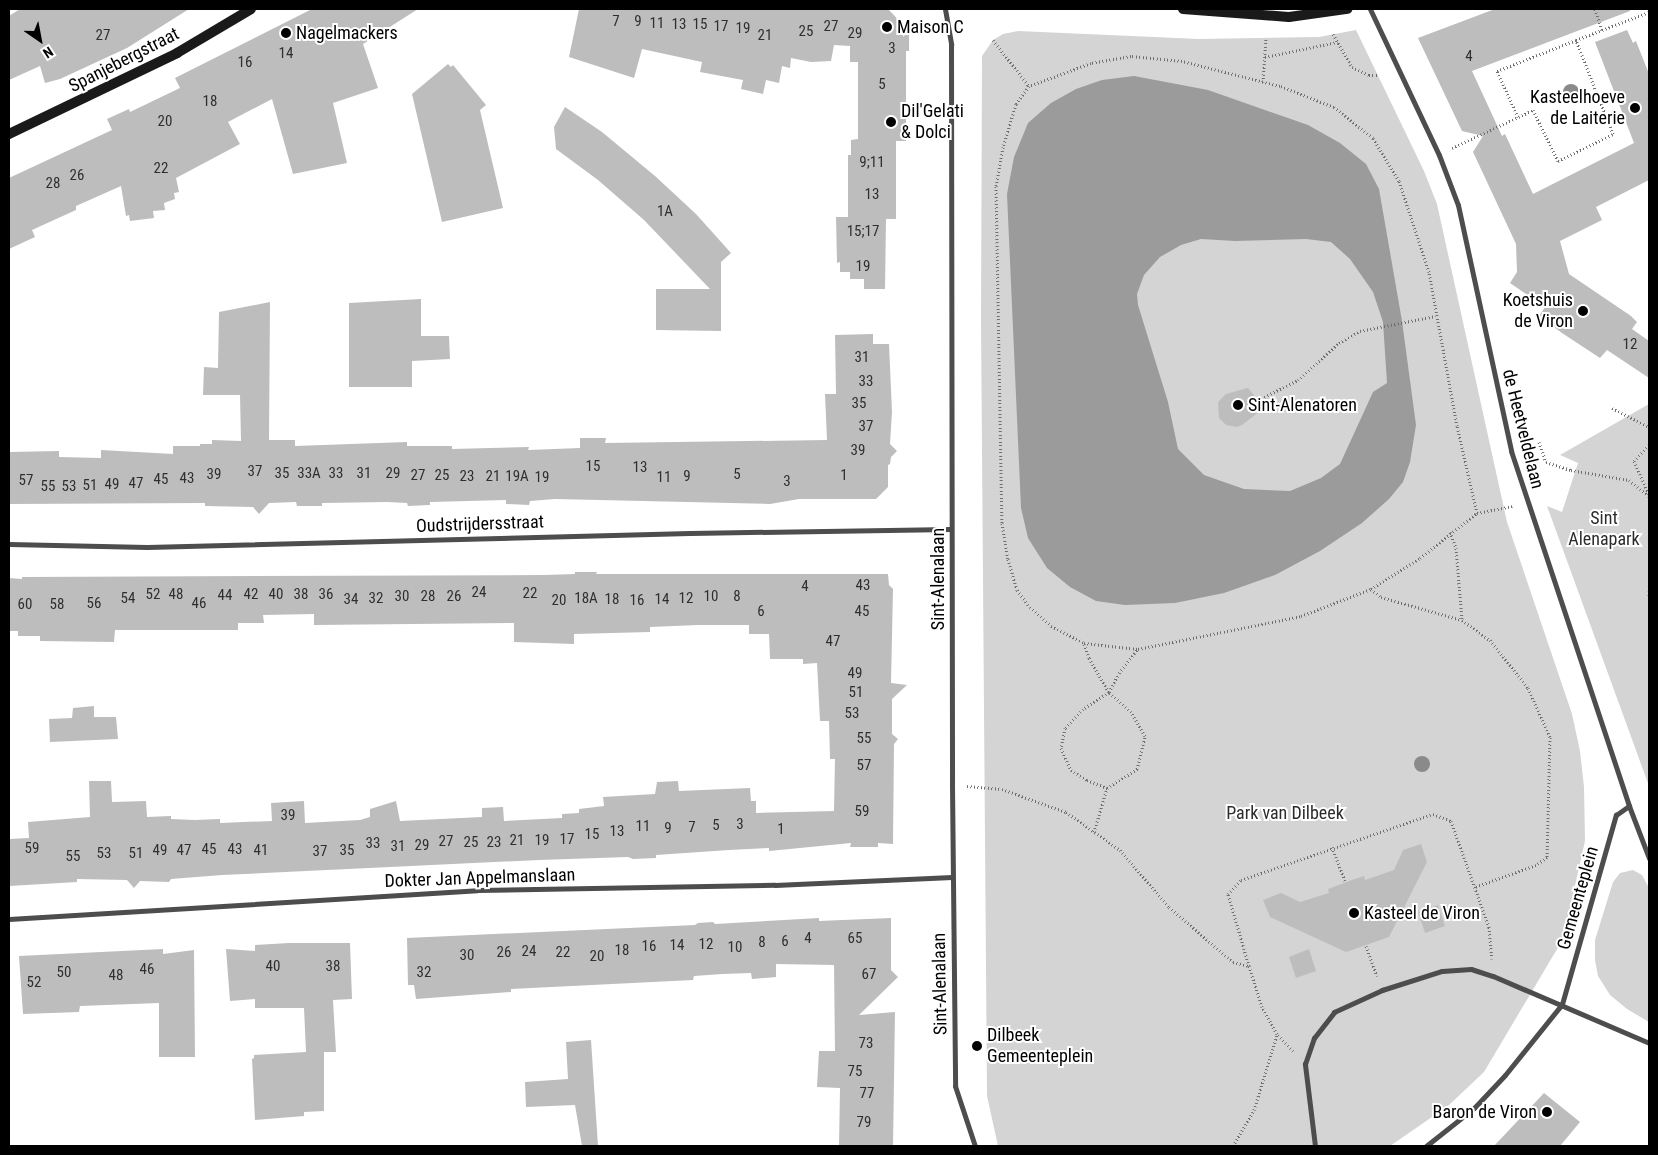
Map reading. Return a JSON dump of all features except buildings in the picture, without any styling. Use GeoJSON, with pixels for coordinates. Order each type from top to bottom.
{"type":"FeatureCollection","features":[{"type":"Feature","properties":{"kind":"street","name":"Spanjebergstraat"},"geometry":{"type":"LineString","coordinates":[[9,134],[177,53],[251,9]]}},
{"type":"Feature","properties":{"kind":"street","name":"Sint-Alenalaan"},"geometry":{"type":"LineString","coordinates":[[945,9],[951,44],[952,876],[955,1086],[975,1146]]}},
{"type":"Feature","properties":{"kind":"street"},"geometry":{"type":"LineString","coordinates":[[1183,9],[1289,16],[1347,9]]}},
{"type":"Feature","properties":{"kind":"street","name":"de Heetveldelaan"},"geometry":{"type":"LineString","coordinates":[[1370,9],[1439,155],[1458,205],[1511,451],[1527,504],[1629,806],[1649,858]]}},
{"type":"Feature","properties":{"kind":"street","name":"Oudstrijdersstraat"},"geometry":{"type":"LineString","coordinates":[[9,544],[147,547],[690,532],[951,529]]}},
{"type":"Feature","properties":{"kind":"street","name":"Gemeenteplein"},"geometry":{"type":"LineString","coordinates":[[1426,1146],[1474,1108],[1505,1075],[1562,1004],[1616,815],[1629,806]]}},
{"type":"Feature","properties":{"kind":"street","name":"Dokter Jan Appelmanslaan"},"geometry":{"type":"LineString","coordinates":[[9,919],[478,890],[775,885],[952,876]]}},
{"type":"Feature","properties":{"kind":"street"},"geometry":{"type":"LineString","coordinates":[[1315,1146],[1305,1064],[1314,1038],[1334,1012],[1382,990],[1442,971],[1471,969],[1494,976],[1649,1043]]}},
{"type":"Feature","properties":{"kind":"path"},"geometry":{"type":"LineString","coordinates":[[1595,9],[1602,30]]}},
{"type":"Feature","properties":{"kind":"path"},"geometry":{"type":"LineString","coordinates":[[1518,117],[1497,71],[1649,12]]}},
{"type":"Feature","properties":{"kind":"path"},"geometry":{"type":"LineString","coordinates":[[1333,34],[1352,67],[1369,75],[1377,75]]}},
{"type":"Feature","properties":{"kind":"path"},"geometry":{"type":"LineString","coordinates":[[1263,82],[1266,38]]}},
{"type":"Feature","properties":{"kind":"path"},"geometry":{"type":"LineString","coordinates":[[993,40],[1029,86]]}},
{"type":"Feature","properties":{"kind":"path"},"geometry":{"type":"LineString","coordinates":[[1439,155],[1533,110],[1558,161],[1612,134],[1576,40]]}},
{"type":"Feature","properties":{"kind":"path"},"geometry":{"type":"LineString","coordinates":[[1265,57],[1337,42]]}},
{"type":"Feature","properties":{"kind":"path"},"geometry":{"type":"LineString","coordinates":[[1477,513],[1458,436],[1429,272],[1412,214],[1399,180],[1373,138],[1334,107],[1280,86],[1182,61],[1130,56],[1091,63],[1029,86],[1016,104],[1003,147],[996,186],[1002,524],[1008,559],[1017,590],[1030,607],[1051,626],[1084,643],[1138,649],[1301,616],[1371,589],[1420,558],[1450,532],[1477,513],[1527,504]]}},
{"type":"Feature","properties":{"kind":"path"},"geometry":{"type":"LineString","coordinates":[[1258,400],[1298,380],[1339,343],[1360,330],[1436,316]]}},
{"type":"Feature","properties":{"kind":"path"},"geometry":{"type":"LineString","coordinates":[[1612,408],[1649,428]]}},
{"type":"Feature","properties":{"kind":"path"},"geometry":{"type":"LineString","coordinates":[[1539,442],[1546,462],[1571,470],[1629,480],[1649,496]]}},
{"type":"Feature","properties":{"kind":"path"},"geometry":{"type":"LineString","coordinates":[[1649,445],[1634,461],[1649,496]]}},
{"type":"Feature","properties":{"kind":"path"},"geometry":{"type":"LineString","coordinates":[[1450,532],[1456,548],[1462,620]]}},
{"type":"Feature","properties":{"kind":"path"},"geometry":{"type":"LineString","coordinates":[[1371,589],[1381,597],[1462,620],[1490,640],[1528,688],[1550,738],[1547,858],[1536,865],[1475,887]]}},
{"type":"Feature","properties":{"kind":"path"},"geometry":{"type":"LineString","coordinates":[[1649,591],[1649,597]]}},
{"type":"Feature","properties":{"kind":"path"},"geometry":{"type":"LineString","coordinates":[[1084,643],[1089,658],[1109,692],[1131,712],[1145,736],[1137,769],[1107,788],[1094,832]]}},
{"type":"Feature","properties":{"kind":"path"},"geometry":{"type":"LineString","coordinates":[[1107,788],[1087,780],[1071,770],[1061,748],[1065,728],[1082,709],[1109,692],[1119,673],[1138,649]]}},
{"type":"Feature","properties":{"kind":"path"},"geometry":{"type":"LineString","coordinates":[[952,785],[1002,789],[1066,812],[1120,850],[1169,907],[1232,962],[1250,966]]}},
{"type":"Feature","properties":{"kind":"path"},"geometry":{"type":"LineString","coordinates":[[1305,1064],[1277,1034],[1262,1007],[1228,894],[1241,880],[1332,847],[1433,814],[1451,821],[1489,927],[1494,976]]}},
{"type":"Feature","properties":{"kind":"path"},"geometry":{"type":"LineString","coordinates":[[1332,847],[1344,881]]}},
{"type":"Feature","properties":{"kind":"path"},"geometry":{"type":"LineString","coordinates":[[1366,946],[1370,956]]}},
{"type":"Feature","properties":{"kind":"path"},"geometry":{"type":"LineString","coordinates":[[1233,1146],[1254,1110],[1277,1034]]}},
{"type":"Feature","properties":{"kind":"green space","name":"Park van Dilbeek"},"geometry":{"type":"Polygon","coordinates":[[[1356,30],[1424,171],[1437,204],[1507,522],[1572,714],[1580,751],[1584,787],[1585,841],[1563,939],[1484,1072],[1448,1106],[1390,1146],[998,1146],[987,1096],[981,321],[982,56],[993,40],[1003,34],[1018,31],[1199,39],[1319,37],[1356,30]]]}},
{"type":"Feature","properties":{"kind":"green space","name":"Sint Alenapark"},"geometry":{"type":"Polygon","coordinates":[[[1649,404],[1649,786],[1547,506],[1562,512],[1578,463],[1560,455],[1649,404]]]}},
{"type":"Feature","properties":{"kind":"green space"},"geometry":{"type":"Polygon","coordinates":[[[1633,870],[1642,875],[1649,888],[1649,1022],[1627,1009],[1610,995],[1598,976],[1595,960],[1595,940],[1613,882],[1620,873],[1633,870]]]}},
{"type":"Feature","properties":{"kind":"shaded area"},"geometry":{"type":"Polygon","coordinates":[[[1134,76],[1208,90],[1308,125],[1340,143],[1366,164],[1379,189],[1402,321],[1416,425],[1410,462],[1403,482],[1389,499],[1362,523],[1320,551],[1275,575],[1224,593],[1175,603],[1125,605],[1096,601],[1070,587],[1047,568],[1028,538],[1021,508],[1007,194],[1014,157],[1028,123],[1051,103],[1076,89],[1102,80],[1134,76]],[[1201,239],[1181,245],[1160,257],[1144,275],[1137,294],[1138,305],[1168,402],[1178,449],[1204,475],[1244,489],[1290,491],[1321,478],[1340,464],[1373,392],[1387,383],[1383,322],[1373,292],[1350,259],[1331,242],[1306,239],[1235,241],[1201,239]]]}},
{"type":"Feature","properties":{"kind":"place","name":"Maison C"},"geometry":{"type":"Point","coordinates":[887,27]}},
{"type":"Feature","properties":{"kind":"place","name":"Nagelmackers"},"geometry":{"type":"Point","coordinates":[286,33]}},
{"type":"Feature","properties":{"kind":"place","name":"Kasteelhoeve de Laiterie"},"geometry":{"type":"Point","coordinates":[1635,108]}},
{"type":"Feature","properties":{"kind":"place","name":"Dil'Gelati & Dolci"},"geometry":{"type":"Point","coordinates":[891,122]}},
{"type":"Feature","properties":{"kind":"place","name":"Koetshuis de Viron"},"geometry":{"type":"Point","coordinates":[1583,311]}},
{"type":"Feature","properties":{"kind":"place","name":"Sint-Alenatoren"},"geometry":{"type":"Point","coordinates":[1238,405]}},
{"type":"Feature","properties":{"kind":"place","name":"Kasteel de Viron"},"geometry":{"type":"Point","coordinates":[1354,913]}},
{"type":"Feature","properties":{"kind":"place","name":"Dilbeek Gemeenteplein"},"geometry":{"type":"Point","coordinates":[977,1046]}},
{"type":"Feature","properties":{"kind":"place","name":"Baron de Viron"},"geometry":{"type":"Point","coordinates":[1547,1112]}}]}
